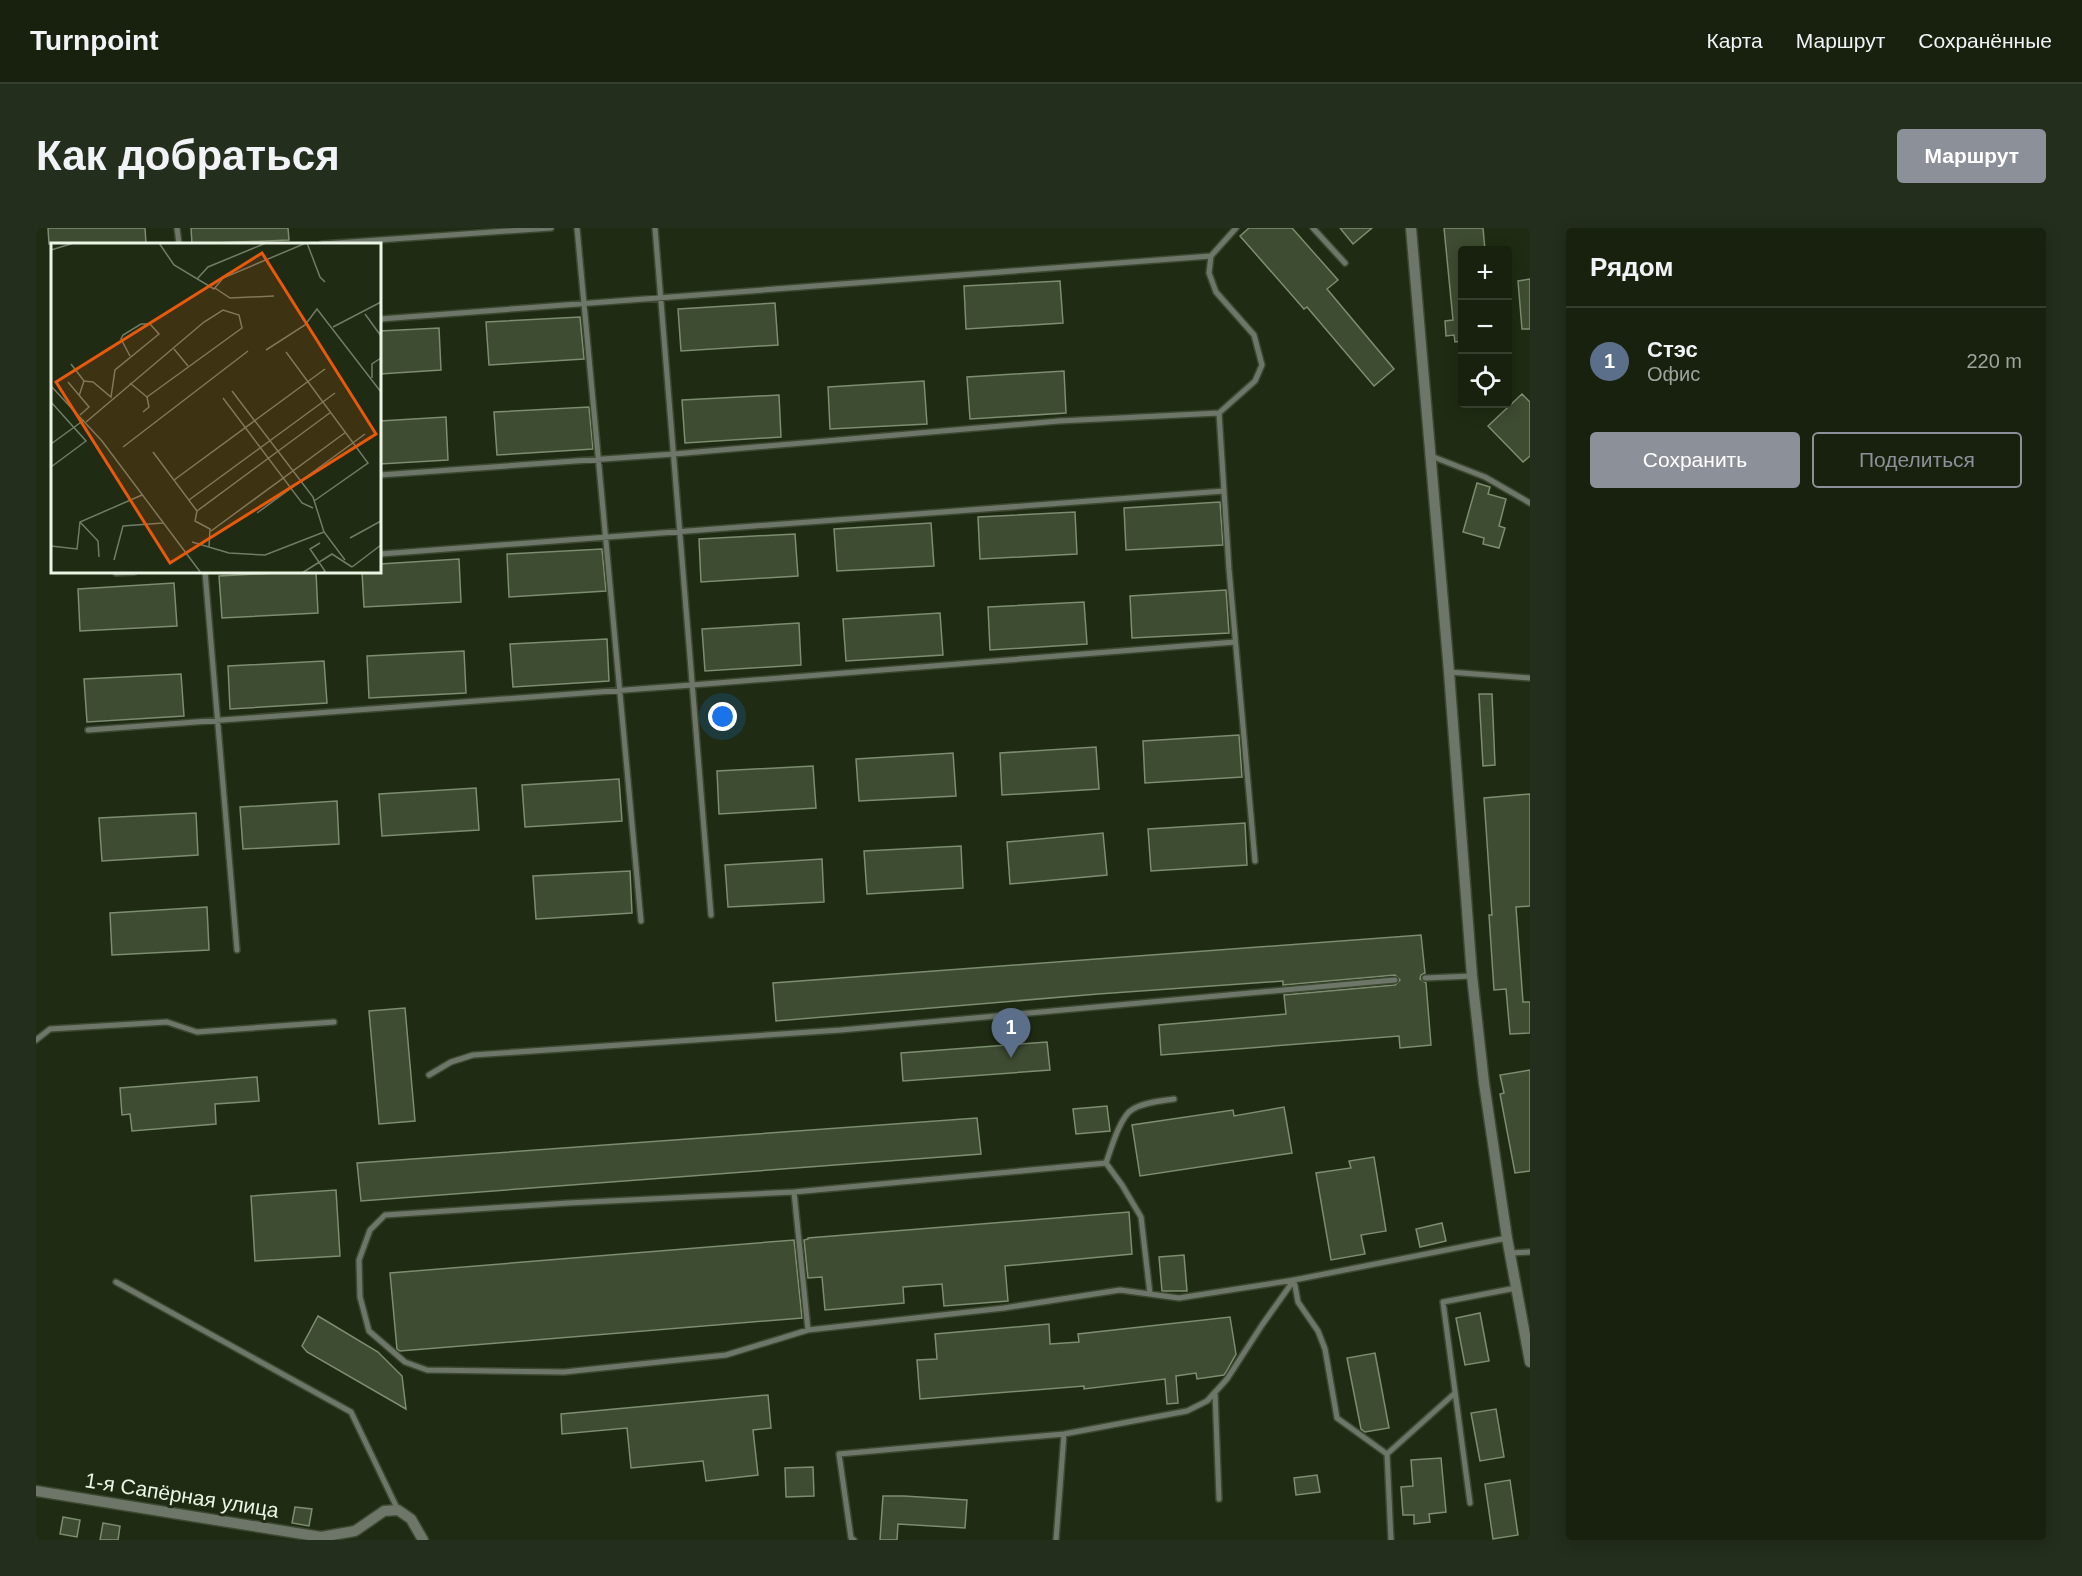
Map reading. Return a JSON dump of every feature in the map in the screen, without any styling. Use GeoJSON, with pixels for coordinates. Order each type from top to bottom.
{"type":"FeatureCollection","features":[{"type":"Feature","properties":{"kind":"street"},"geometry":{"type":"LineString","coordinates":[[1411,228],[1472,976],[1484,1083],[1506,1238],[1530,1362]]}},
{"type":"Feature","properties":{"kind":"street","name":"1-я Сапёрная улица"},"geometry":{"type":"LineString","coordinates":[[36,1491],[321,1536],[355,1531],[384,1511],[398,1510]]}},
{"type":"Feature","properties":{"kind":"street"},"geometry":{"type":"LineString","coordinates":[[398,1510],[411,1519],[423,1540]]}},
{"type":"Feature","properties":{"kind":"lane"},"geometry":{"type":"LineString","coordinates":[[177,228],[179,243]]}},
{"type":"Feature","properties":{"kind":"lane"},"geometry":{"type":"LineString","coordinates":[[336,243],[551,228]]}},
{"type":"Feature","properties":{"kind":"lane"},"geometry":{"type":"LineString","coordinates":[[577,228],[641,921]]}},
{"type":"Feature","properties":{"kind":"lane"},"geometry":{"type":"LineString","coordinates":[[655,228],[711,915]]}},
{"type":"Feature","properties":{"kind":"lane"},"geometry":{"type":"LineString","coordinates":[[381,475],[674,454],[1059,422],[1219,413],[1255,381],[1262,365],[1254,336],[1216,292],[1209,273],[1211,256],[1236,228]]}},
{"type":"Feature","properties":{"kind":"lane"},"geometry":{"type":"LineString","coordinates":[[1313,228],[1345,263]]}},
{"type":"Feature","properties":{"kind":"lane"},"geometry":{"type":"LineString","coordinates":[[381,319],[1211,256]]}},
{"type":"Feature","properties":{"kind":"lane"},"geometry":{"type":"LineString","coordinates":[[1219,413],[1235,642],[1255,861]]}},
{"type":"Feature","properties":{"kind":"lane"},"geometry":{"type":"LineString","coordinates":[[1431,456],[1485,477],[1530,503]]}},
{"type":"Feature","properties":{"kind":"lane"},"geometry":{"type":"LineString","coordinates":[[381,554],[1224,491]]}},
{"type":"Feature","properties":{"kind":"lane"},"geometry":{"type":"LineString","coordinates":[[205,573],[237,950]]}},
{"type":"Feature","properties":{"kind":"lane"},"geometry":{"type":"LineString","coordinates":[[88,730],[1235,642]]}},
{"type":"Feature","properties":{"kind":"lane"},"geometry":{"type":"LineString","coordinates":[[1449,672],[1530,678]]}},
{"type":"Feature","properties":{"kind":"lane"},"geometry":{"type":"LineString","coordinates":[[1425,978],[1472,976]]}},
{"type":"Feature","properties":{"kind":"lane"},"geometry":{"type":"LineString","coordinates":[[429,1076],[451,1062],[473,1055],[841,1030],[1395,980]]}},
{"type":"Feature","properties":{"kind":"lane"},"geometry":{"type":"LineString","coordinates":[[36,1040],[50,1029],[62,1028],[167,1022],[197,1032],[334,1022]]}},
{"type":"Feature","properties":{"kind":"lane"},"geometry":{"type":"LineString","coordinates":[[1106,1163],[1117,1132],[1131,1110],[1154,1102],[1174,1099]]}},
{"type":"Feature","properties":{"kind":"lane"},"geometry":{"type":"LineString","coordinates":[[1106,1163],[794,1192],[385,1215],[370,1230],[359,1260],[360,1297],[369,1331],[405,1362],[427,1370],[564,1372],[726,1355],[808,1330],[1004,1308],[1120,1290],[1179,1298],[1294,1280],[1506,1238]]}},
{"type":"Feature","properties":{"kind":"lane"},"geometry":{"type":"LineString","coordinates":[[1106,1163],[1141,1217],[1150,1294]]}},
{"type":"Feature","properties":{"kind":"lane"},"geometry":{"type":"LineString","coordinates":[[794,1192],[808,1330]]}},
{"type":"Feature","properties":{"kind":"lane"},"geometry":{"type":"LineString","coordinates":[[1510,1253],[1530,1252]]}},
{"type":"Feature","properties":{"kind":"lane"},"geometry":{"type":"LineString","coordinates":[[854,1540],[851,1538],[839,1454],[1064,1434],[1187,1411],[1207,1401],[1227,1379],[1294,1280]]}},
{"type":"Feature","properties":{"kind":"lane"},"geometry":{"type":"LineString","coordinates":[[1294,1280],[1298,1302],[1318,1331],[1325,1349],[1337,1418],[1387,1454]]}},
{"type":"Feature","properties":{"kind":"lane"},"geometry":{"type":"LineString","coordinates":[[116,1282],[351,1412],[398,1510]]}},
{"type":"Feature","properties":{"kind":"lane"},"geometry":{"type":"LineString","coordinates":[[1470,1503],[1443,1302],[1516,1288]]}},
{"type":"Feature","properties":{"kind":"lane"},"geometry":{"type":"LineString","coordinates":[[1215,1392],[1219,1499]]}},
{"type":"Feature","properties":{"kind":"lane"},"geometry":{"type":"LineString","coordinates":[[1387,1454],[1455,1393]]}},
{"type":"Feature","properties":{"kind":"lane"},"geometry":{"type":"LineString","coordinates":[[1056,1540],[1064,1434]]}},
{"type":"Feature","properties":{"kind":"lane"},"geometry":{"type":"LineString","coordinates":[[1387,1454],[1391,1540]]}},
{"type":"Feature","properties":{"kind":"building"},"geometry":{"type":"Polygon","coordinates":[[[48,228],[145,228],[146,243],[49,244],[48,228]]]}},
{"type":"Feature","properties":{"kind":"building"},"geometry":{"type":"Polygon","coordinates":[[[191,228],[288,228],[289,240],[192,243],[191,228]]]}},
{"type":"Feature","properties":{"kind":"building"},"geometry":{"type":"Polygon","coordinates":[[[1249,228],[1292,228],[1338,280],[1327,289],[1394,369],[1374,386],[1307,307],[1304,309],[1240,236],[1249,228]]]}},
{"type":"Feature","properties":{"kind":"building"},"geometry":{"type":"Polygon","coordinates":[[[1340,228],[1372,228],[1353,244],[1340,228]]]}},
{"type":"Feature","properties":{"kind":"building"},"geometry":{"type":"Polygon","coordinates":[[[1444,228],[1483,228],[1485,246],[1458,246],[1458,342],[1455,342],[1454,335],[1446,336],[1445,321],[1453,320],[1444,228]]]}},
{"type":"Feature","properties":{"kind":"building"},"geometry":{"type":"Polygon","coordinates":[[[1530,279],[1530,329],[1522,329],[1518,281],[1530,279]]]}},
{"type":"Feature","properties":{"kind":"building"},"geometry":{"type":"Polygon","coordinates":[[[1060,281],[1063,323],[966,329],[964,286],[1060,281]]]}},
{"type":"Feature","properties":{"kind":"building"},"geometry":{"type":"Polygon","coordinates":[[[775,303],[778,345],[681,351],[678,309],[775,303]]]}},
{"type":"Feature","properties":{"kind":"building"},"geometry":{"type":"Polygon","coordinates":[[[580,317],[584,359],[489,365],[486,322],[580,317]]]}},
{"type":"Feature","properties":{"kind":"building"},"geometry":{"type":"Polygon","coordinates":[[[439,328],[441,370],[381,374],[381,331],[439,328]]]}},
{"type":"Feature","properties":{"kind":"building"},"geometry":{"type":"Polygon","coordinates":[[[1064,371],[1066,413],[970,419],[967,377],[1064,371]]]}},
{"type":"Feature","properties":{"kind":"building"},"geometry":{"type":"Polygon","coordinates":[[[924,381],[927,424],[830,429],[828,387],[924,381]]]}},
{"type":"Feature","properties":{"kind":"building"},"geometry":{"type":"Polygon","coordinates":[[[1522,394],[1530,402],[1530,456],[1523,462],[1488,426],[1507,408],[1512,408],[1512,403],[1522,394]]]}},
{"type":"Feature","properties":{"kind":"building"},"geometry":{"type":"Polygon","coordinates":[[[779,395],[781,437],[685,443],[682,400],[779,395]]]}},
{"type":"Feature","properties":{"kind":"building"},"geometry":{"type":"Polygon","coordinates":[[[589,407],[593,449],[497,455],[494,412],[589,407]]]}},
{"type":"Feature","properties":{"kind":"building"},"geometry":{"type":"Polygon","coordinates":[[[446,417],[448,460],[381,464],[381,421],[446,417]]]}},
{"type":"Feature","properties":{"kind":"building"},"geometry":{"type":"Polygon","coordinates":[[[1477,483],[1490,487],[1488,494],[1506,499],[1499,526],[1505,528],[1499,548],[1483,544],[1484,538],[1463,532],[1477,483]]]}},
{"type":"Feature","properties":{"kind":"building"},"geometry":{"type":"Polygon","coordinates":[[[1220,502],[1223,545],[1126,550],[1124,508],[1220,502]]]}},
{"type":"Feature","properties":{"kind":"building"},"geometry":{"type":"Polygon","coordinates":[[[1075,512],[1077,554],[980,559],[978,517],[1075,512]]]}},
{"type":"Feature","properties":{"kind":"building"},"geometry":{"type":"Polygon","coordinates":[[[931,523],[934,566],[837,571],[834,529],[931,523]]]}},
{"type":"Feature","properties":{"kind":"building"},"geometry":{"type":"Polygon","coordinates":[[[795,534],[798,576],[701,582],[699,539],[795,534]]]}},
{"type":"Feature","properties":{"kind":"building"},"geometry":{"type":"Polygon","coordinates":[[[602,549],[606,591],[509,597],[507,554],[602,549]]]}},
{"type":"Feature","properties":{"kind":"building"},"geometry":{"type":"Polygon","coordinates":[[[459,559],[461,602],[364,607],[362,573],[381,573],[381,564],[459,559]]]}},
{"type":"Feature","properties":{"kind":"building"},"geometry":{"type":"Polygon","coordinates":[[[316,573],[318,613],[222,618],[219,576],[316,573]]]}},
{"type":"Feature","properties":{"kind":"building"},"geometry":{"type":"Polygon","coordinates":[[[174,583],[177,626],[80,631],[78,589],[174,583]]]}},
{"type":"Feature","properties":{"kind":"building"},"geometry":{"type":"Polygon","coordinates":[[[1226,590],[1229,633],[1132,638],[1130,596],[1226,590]]]}},
{"type":"Feature","properties":{"kind":"building"},"geometry":{"type":"Polygon","coordinates":[[[1084,602],[1087,644],[990,650],[988,607],[1084,602]]]}},
{"type":"Feature","properties":{"kind":"building"},"geometry":{"type":"Polygon","coordinates":[[[940,613],[943,655],[846,661],[843,619],[940,613]]]}},
{"type":"Feature","properties":{"kind":"building"},"geometry":{"type":"Polygon","coordinates":[[[799,623],[801,665],[705,671],[702,629],[799,623]]]}},
{"type":"Feature","properties":{"kind":"building"},"geometry":{"type":"Polygon","coordinates":[[[607,639],[609,681],[513,687],[510,644],[607,639]]]}},
{"type":"Feature","properties":{"kind":"building"},"geometry":{"type":"Polygon","coordinates":[[[464,651],[466,693],[369,698],[367,656],[464,651]]]}},
{"type":"Feature","properties":{"kind":"building"},"geometry":{"type":"Polygon","coordinates":[[[324,661],[327,703],[230,709],[228,666],[324,661]]]}},
{"type":"Feature","properties":{"kind":"building"},"geometry":{"type":"Polygon","coordinates":[[[181,674],[184,716],[87,722],[84,679],[181,674]]]}},
{"type":"Feature","properties":{"kind":"building"},"geometry":{"type":"Polygon","coordinates":[[[1479,694],[1492,694],[1495,765],[1483,766],[1479,694]]]}},
{"type":"Feature","properties":{"kind":"building"},"geometry":{"type":"Polygon","coordinates":[[[1239,735],[1242,777],[1145,783],[1143,741],[1239,735]]]}},
{"type":"Feature","properties":{"kind":"building"},"geometry":{"type":"Polygon","coordinates":[[[1096,747],[1099,789],[1002,795],[1000,753],[1096,747]]]}},
{"type":"Feature","properties":{"kind":"building"},"geometry":{"type":"Polygon","coordinates":[[[953,753],[956,796],[859,801],[856,759],[953,753]]]}},
{"type":"Feature","properties":{"kind":"building"},"geometry":{"type":"Polygon","coordinates":[[[813,766],[816,808],[719,814],[717,771],[813,766]]]}},
{"type":"Feature","properties":{"kind":"building"},"geometry":{"type":"Polygon","coordinates":[[[619,779],[622,821],[525,827],[522,785],[619,779]]]}},
{"type":"Feature","properties":{"kind":"building"},"geometry":{"type":"Polygon","coordinates":[[[476,788],[479,830],[382,836],[379,794],[476,788]]]}},
{"type":"Feature","properties":{"kind":"building"},"geometry":{"type":"Polygon","coordinates":[[[1530,794],[1530,906],[1516,907],[1523,1002],[1530,1002],[1530,1033],[1510,1034],[1506,989],[1494,990],[1489,915],[1492,915],[1484,798],[1530,794]]]}},
{"type":"Feature","properties":{"kind":"building"},"geometry":{"type":"Polygon","coordinates":[[[337,801],[339,844],[243,849],[240,807],[337,801]]]}},
{"type":"Feature","properties":{"kind":"building"},"geometry":{"type":"Polygon","coordinates":[[[196,813],[198,855],[102,861],[99,818],[196,813]]]}},
{"type":"Feature","properties":{"kind":"building"},"geometry":{"type":"Polygon","coordinates":[[[1245,823],[1247,865],[1151,871],[1148,829],[1245,823]]]}},
{"type":"Feature","properties":{"kind":"building"},"geometry":{"type":"Polygon","coordinates":[[[1103,833],[1107,875],[1010,884],[1007,842],[1103,833]]]}},
{"type":"Feature","properties":{"kind":"building"},"geometry":{"type":"Polygon","coordinates":[[[961,846],[963,888],[867,894],[864,851],[961,846]]]}},
{"type":"Feature","properties":{"kind":"building"},"geometry":{"type":"Polygon","coordinates":[[[822,859],[824,902],[728,907],[725,865],[822,859]]]}},
{"type":"Feature","properties":{"kind":"building"},"geometry":{"type":"Polygon","coordinates":[[[630,871],[632,913],[536,919],[533,876],[630,871]]]}},
{"type":"Feature","properties":{"kind":"building"},"geometry":{"type":"Polygon","coordinates":[[[207,907],[209,950],[112,955],[110,913],[207,907]]]}},
{"type":"Feature","properties":{"kind":"building"},"geometry":{"type":"Polygon","coordinates":[[[1421,935],[1425,973],[1420,979],[1426,983],[1431,1045],[1400,1048],[1399,1036],[1161,1055],[1159,1025],[1286,1014],[1284,995],[1395,985],[1400,980],[1395,975],[1283,985],[1283,981],[1098,994],[776,1021],[773,983],[1421,935]]]}},
{"type":"Feature","properties":{"kind":"building"},"geometry":{"type":"Polygon","coordinates":[[[405,1008],[415,1121],[379,1124],[369,1011],[405,1008]]]}},
{"type":"Feature","properties":{"kind":"building"},"geometry":{"type":"Polygon","coordinates":[[[1047,1042],[1050,1070],[903,1081],[901,1053],[1047,1042]]]}},
{"type":"Feature","properties":{"kind":"building"},"geometry":{"type":"Polygon","coordinates":[[[1530,1070],[1530,1171],[1515,1173],[1500,1094],[1504,1093],[1500,1075],[1530,1070]]]}},
{"type":"Feature","properties":{"kind":"building"},"geometry":{"type":"Polygon","coordinates":[[[257,1077],[259,1101],[215,1104],[216,1124],[132,1131],[130,1114],[122,1115],[120,1088],[257,1077]]]}},
{"type":"Feature","properties":{"kind":"building"},"geometry":{"type":"Polygon","coordinates":[[[1107,1106],[1110,1131],[1076,1134],[1073,1109],[1107,1106]]]}},
{"type":"Feature","properties":{"kind":"building"},"geometry":{"type":"Polygon","coordinates":[[[1284,1107],[1292,1153],[1140,1176],[1132,1125],[1233,1110],[1234,1116],[1284,1107]]]}},
{"type":"Feature","properties":{"kind":"building"},"geometry":{"type":"Polygon","coordinates":[[[977,1118],[981,1154],[361,1201],[357,1163],[977,1118]]]}},
{"type":"Feature","properties":{"kind":"building"},"geometry":{"type":"Polygon","coordinates":[[[1374,1157],[1386,1231],[1361,1235],[1365,1254],[1331,1260],[1316,1173],[1351,1168],[1349,1161],[1374,1157]]]}},
{"type":"Feature","properties":{"kind":"building"},"geometry":{"type":"Polygon","coordinates":[[[336,1190],[340,1256],[255,1261],[251,1196],[336,1190]]]}},
{"type":"Feature","properties":{"kind":"building"},"geometry":{"type":"Polygon","coordinates":[[[1129,1212],[1132,1254],[1005,1266],[1008,1301],[944,1306],[942,1284],[903,1287],[904,1303],[825,1310],[822,1277],[808,1278],[804,1240],[808,1238],[1129,1212]]]}},
{"type":"Feature","properties":{"kind":"building"},"geometry":{"type":"Polygon","coordinates":[[[1442,1223],[1446,1241],[1420,1247],[1416,1229],[1442,1223]]]}},
{"type":"Feature","properties":{"kind":"building"},"geometry":{"type":"Polygon","coordinates":[[[794,1240],[802,1318],[400,1351],[397,1349],[390,1273],[794,1240]]]}},
{"type":"Feature","properties":{"kind":"building"},"geometry":{"type":"Polygon","coordinates":[[[1184,1255],[1187,1291],[1162,1291],[1159,1257],[1184,1255]]]}},
{"type":"Feature","properties":{"kind":"building"},"geometry":{"type":"Polygon","coordinates":[[[1480,1313],[1489,1361],[1465,1365],[1456,1318],[1480,1313]]]}},
{"type":"Feature","properties":{"kind":"building"},"geometry":{"type":"Polygon","coordinates":[[[318,1316],[378,1352],[402,1376],[406,1409],[307,1352],[302,1346],[318,1316]]]}},
{"type":"Feature","properties":{"kind":"building"},"geometry":{"type":"Polygon","coordinates":[[[1230,1317],[1236,1354],[1226,1372],[1224,1375],[1197,1379],[1196,1373],[1176,1376],[1178,1403],[1167,1404],[1165,1379],[1084,1389],[1084,1386],[920,1399],[917,1360],[937,1359],[935,1334],[1049,1324],[1050,1344],[1079,1342],[1078,1334],[1230,1317]]]}},
{"type":"Feature","properties":{"kind":"building"},"geometry":{"type":"Polygon","coordinates":[[[1375,1353],[1389,1428],[1365,1432],[1361,1429],[1347,1358],[1375,1353]]]}},
{"type":"Feature","properties":{"kind":"building"},"geometry":{"type":"Polygon","coordinates":[[[768,1395],[771,1428],[753,1430],[758,1475],[706,1481],[703,1461],[631,1468],[627,1428],[562,1434],[561,1414],[768,1395]]]}},
{"type":"Feature","properties":{"kind":"building"},"geometry":{"type":"Polygon","coordinates":[[[1496,1409],[1504,1457],[1480,1461],[1471,1413],[1496,1409]]]}},
{"type":"Feature","properties":{"kind":"building"},"geometry":{"type":"Polygon","coordinates":[[[1441,1458],[1446,1512],[1429,1514],[1430,1522],[1414,1524],[1414,1515],[1403,1515],[1401,1487],[1413,1486],[1411,1460],[1441,1458]]]}},
{"type":"Feature","properties":{"kind":"building"},"geometry":{"type":"Polygon","coordinates":[[[813,1467],[814,1496],[786,1497],[785,1468],[813,1467]]]}},
{"type":"Feature","properties":{"kind":"building"},"geometry":{"type":"Polygon","coordinates":[[[1317,1475],[1320,1492],[1296,1495],[1294,1478],[1317,1475]]]}},
{"type":"Feature","properties":{"kind":"building"},"geometry":{"type":"Polygon","coordinates":[[[1510,1480],[1518,1535],[1493,1539],[1485,1484],[1510,1480]]]}},
{"type":"Feature","properties":{"kind":"building"},"geometry":{"type":"Polygon","coordinates":[[[883,1496],[967,1500],[965,1528],[898,1524],[897,1540],[880,1540],[883,1496]]]}},
{"type":"Feature","properties":{"kind":"building"},"geometry":{"type":"Polygon","coordinates":[[[295,1507],[312,1509],[309,1526],[292,1523],[295,1507]]]}},
{"type":"Feature","properties":{"kind":"building"},"geometry":{"type":"Polygon","coordinates":[[[63,1517],[80,1520],[77,1537],[60,1534],[63,1517]]]}},
{"type":"Feature","properties":{"kind":"building"},"geometry":{"type":"Polygon","coordinates":[[[103,1523],[120,1526],[118,1540],[100,1540],[103,1523]]]}},
{"type":"Feature","properties":{"kind":"place","name":"Стэс"},"geometry":{"type":"Point","coordinates":[1011,1058]}}]}
